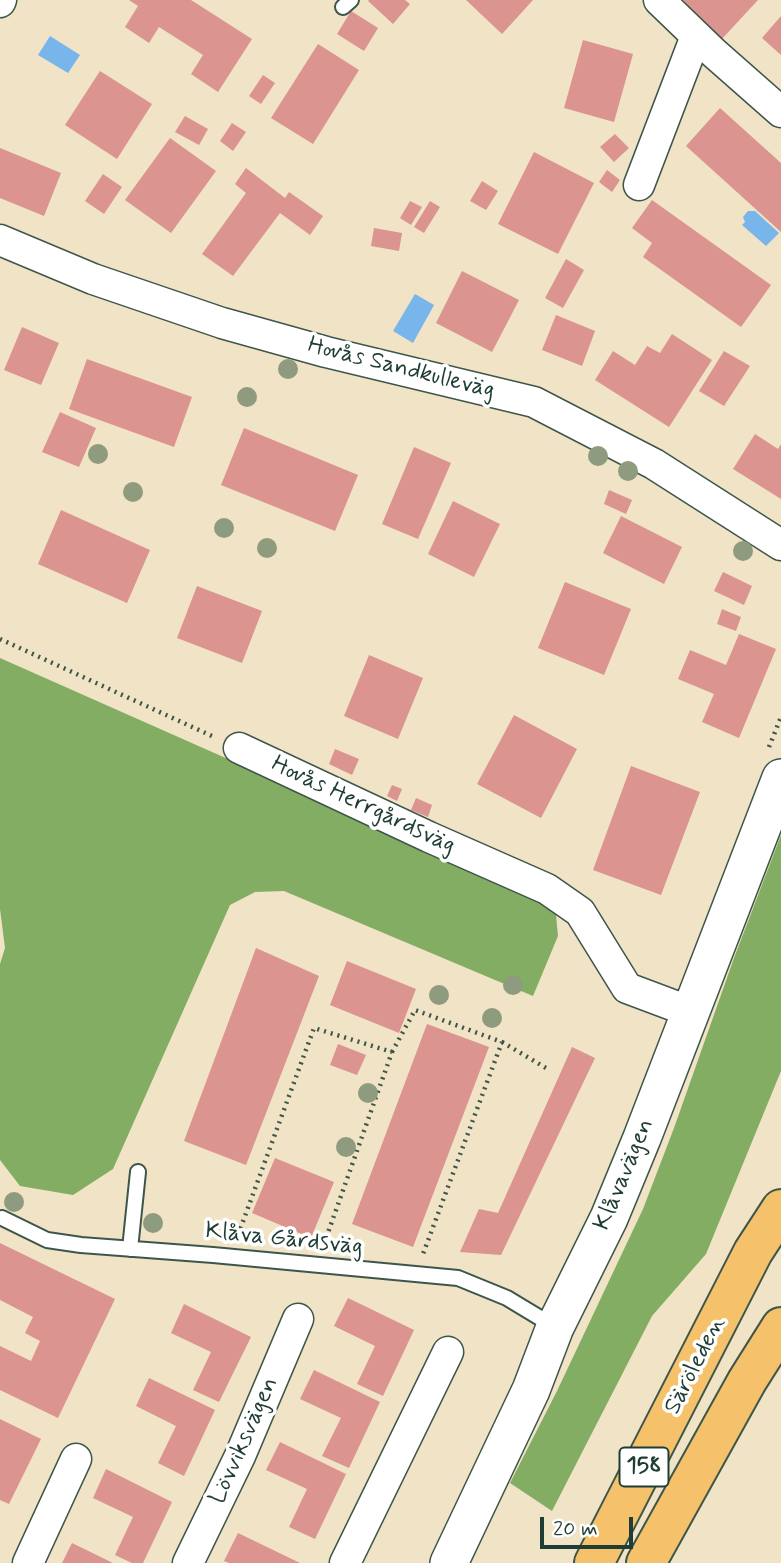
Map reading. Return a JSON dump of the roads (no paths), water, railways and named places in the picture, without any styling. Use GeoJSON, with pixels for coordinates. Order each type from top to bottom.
{"type":"FeatureCollection","features":[{"type":"Feature","properties":{"kind":"main road","name":"Säröleden"},"geometry":{"type":"LineString","coordinates":[[594,1563],[753,1252],[781,1209]]}},
{"type":"Feature","properties":{"kind":"main road","name":"Säröleden"},"geometry":{"type":"LineString","coordinates":[[646,1563],[747,1381],[781,1327]]}},
{"type":"Feature","properties":{"kind":"street"},"geometry":{"type":"LineString","coordinates":[[659,0],[781,113]]}},
{"type":"Feature","properties":{"kind":"street"},"geometry":{"type":"LineString","coordinates":[[639,185],[696,36]]}},
{"type":"Feature","properties":{"kind":"street","name":"Hovås Sandkulleväg"},"geometry":{"type":"LineString","coordinates":[[0,240],[93,279],[222,323],[326,352],[534,402],[654,464],[781,545]]}},
{"type":"Feature","properties":{"kind":"street","name":"Hovås Herrgårdsväg"},"geometry":{"type":"LineString","coordinates":[[239,748],[547,889],[580,912],[627,988],[691,1012]]}},
{"type":"Feature","properties":{"kind":"street","name":"Klåvavägen"},"geometry":{"type":"LineString","coordinates":[[449,1563],[531,1390],[555,1327],[609,1218],[781,778]]}},
{"type":"Feature","properties":{"kind":"street","name":"Lövviksvägen"},"geometry":{"type":"LineString","coordinates":[[188,1563],[240,1456],[299,1319]]}},
{"type":"Feature","properties":{"kind":"street"},"geometry":{"type":"LineString","coordinates":[[345,1563],[448,1352]]}},
{"type":"Feature","properties":{"kind":"street"},"geometry":{"type":"LineString","coordinates":[[28,1563],[76,1458]]}},
{"type":"Feature","properties":{"kind":"lane"},"geometry":{"type":"LineString","coordinates":[[130,1249],[138,1172]]}},
{"type":"Feature","properties":{"kind":"lane","name":"Klåva Gårdsväg"},"geometry":{"type":"LineString","coordinates":[[2,1218],[47,1240],[458,1278],[507,1298],[555,1327]]}},
{"type":"Feature","properties":{"kind":"water"},"geometry":{"type":"Polygon","coordinates":[[[50,36],[80,55],[68,73],[38,55],[50,36]]]}},
{"type":"Feature","properties":{"kind":"water"},"geometry":{"type":"Polygon","coordinates":[[[748,211],[755,211],[779,233],[766,246],[742,225],[745,222],[743,217],[748,211]]]}},
{"type":"Feature","properties":{"kind":"water"},"geometry":{"type":"Polygon","coordinates":[[[415,294],[434,305],[413,343],[393,331],[415,294]]]}}]}
